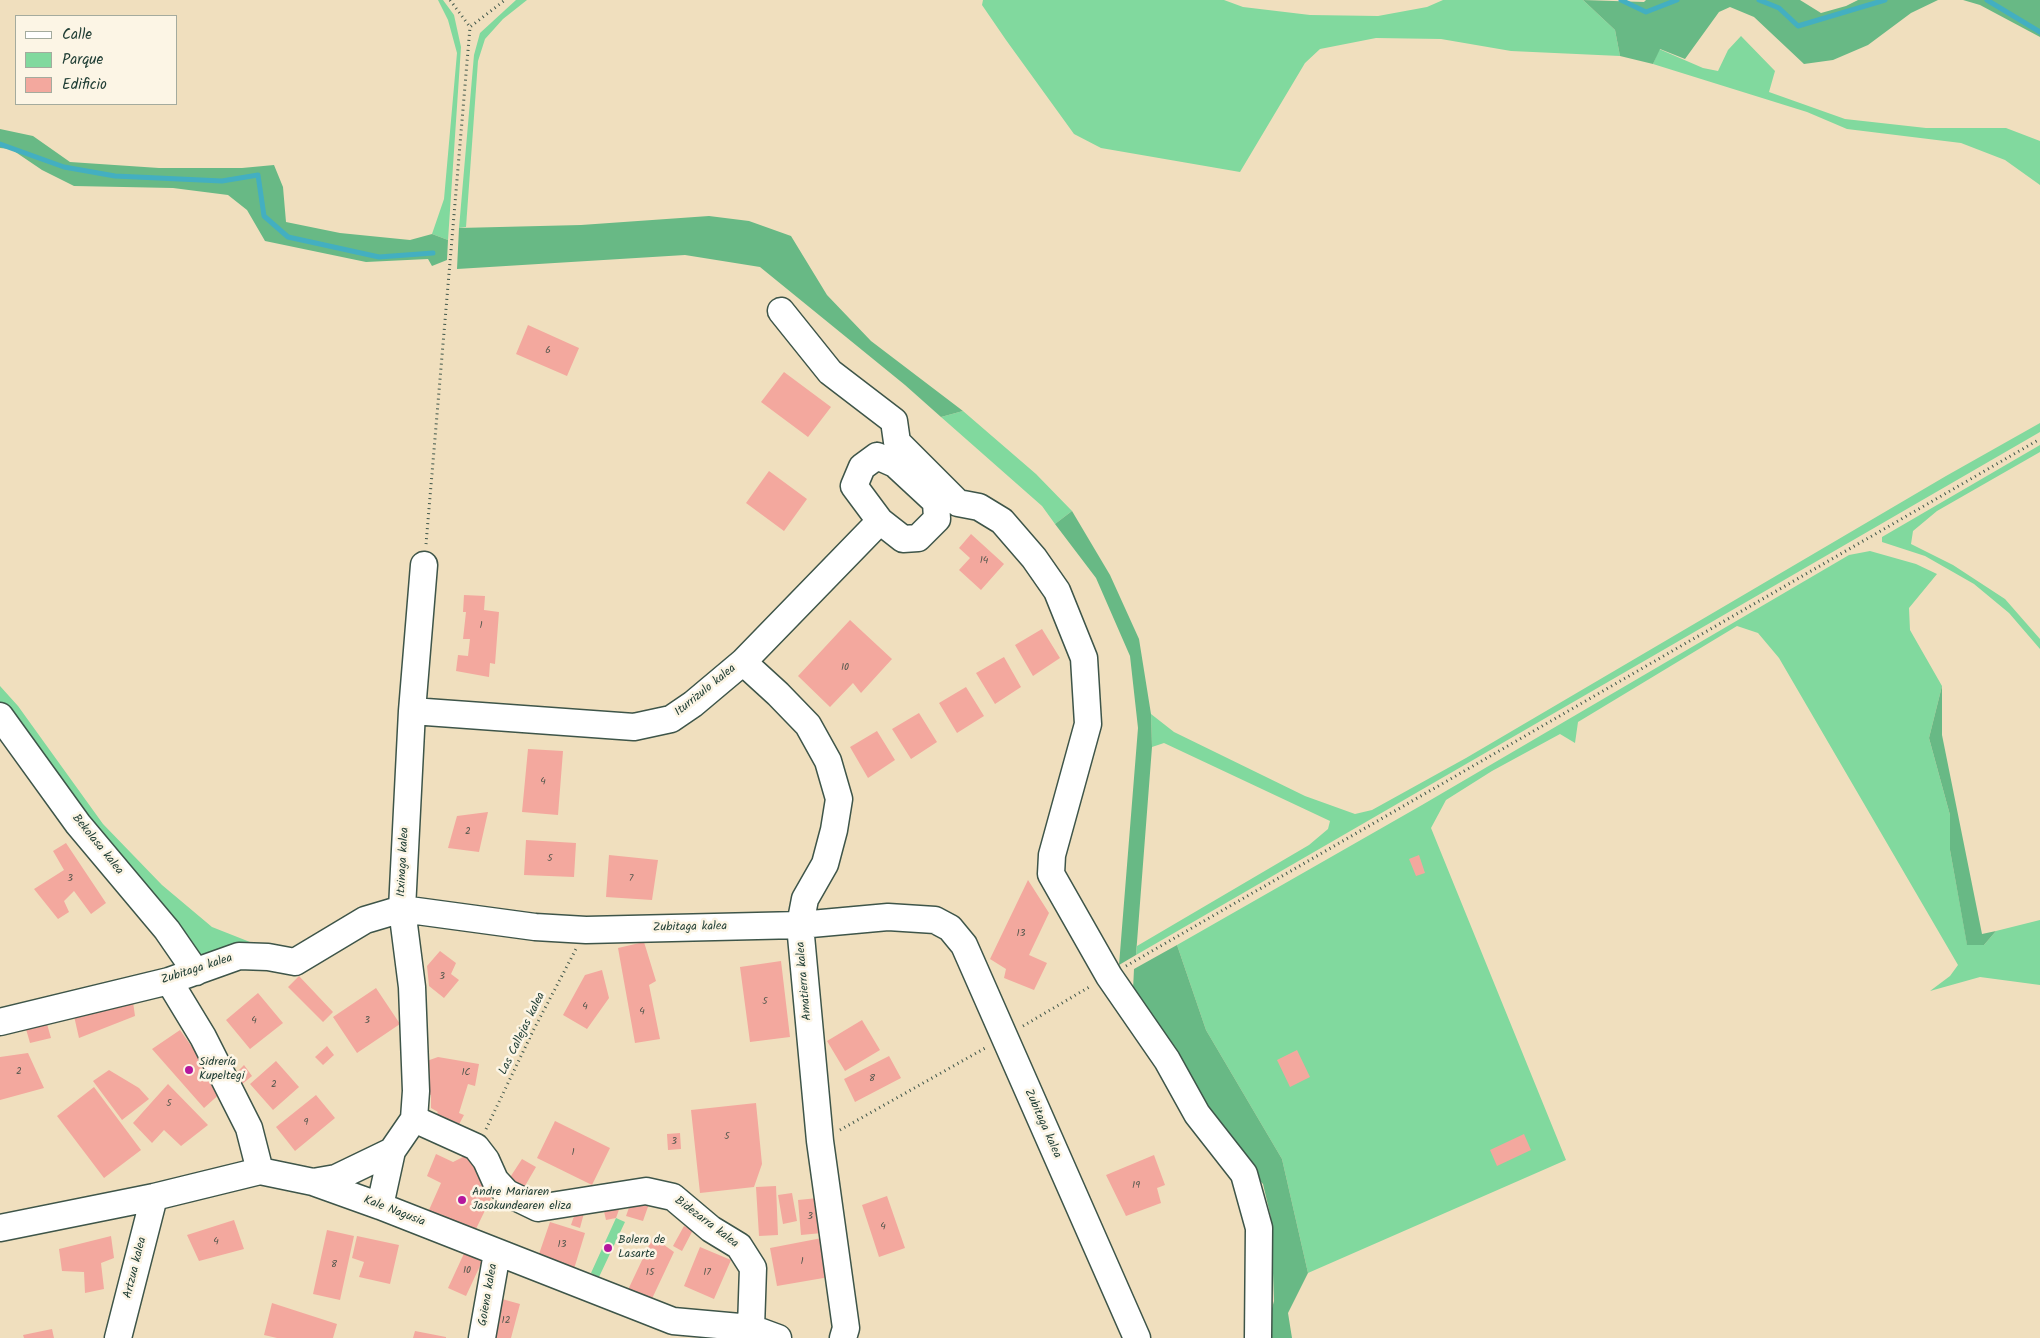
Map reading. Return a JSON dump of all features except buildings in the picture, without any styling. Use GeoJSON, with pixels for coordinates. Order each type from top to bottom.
{"type":"FeatureCollection","features":[{"type":"Feature","properties":{"kind":"street"},"geometry":{"type":"LineString","coordinates":[[781,310],[830,372],[894,421],[897,442],[958,503],[979,507],[1002,522],[1034,558],[1057,591],[1084,658],[1088,724],[1052,855],[1051,874],[1109,976],[1167,1060],[1197,1114],[1244,1174],[1259,1228],[1258,1338]]}},
{"type":"Feature","properties":{"kind":"street","name":"Iturrizulo kalea"},"geometry":{"type":"LineString","coordinates":[[412,711],[634,727],[671,719],[693,704],[742,662],[880,520]]}},
{"type":"Feature","properties":{"kind":"street","name":"Itxinaga kalea"},"geometry":{"type":"LineString","coordinates":[[414,1119],[416,1091],[412,987],[402,909],[412,711],[424,565]]}},
{"type":"Feature","properties":{"kind":"street","name":"Amatierra kalea"},"geometry":{"type":"LineString","coordinates":[[742,662],[778,694],[808,725],[828,760],[838,799],[834,830],[824,864],[805,899],[800,925],[820,1141],[846,1328],[843,1338]]}},
{"type":"Feature","properties":{"kind":"street","name":"Bekolasa kalea"},"geometry":{"type":"LineString","coordinates":[[0,716],[78,824],[167,930],[196,972]]}},
{"type":"Feature","properties":{"kind":"street","name":"Zubitaga kalea"},"geometry":{"type":"LineString","coordinates":[[0,1022],[168,980],[239,956],[268,957],[295,962],[365,920],[402,909],[535,927],[586,930],[800,925],[888,917],[935,920],[950,928],[964,945],[1137,1338]]}},
{"type":"Feature","properties":{"kind":"street"},"geometry":{"type":"LineString","coordinates":[[168,980],[203,1037],[249,1128],[260,1171]]}},
{"type":"Feature","properties":{"kind":"street"},"geometry":{"type":"LineString","coordinates":[[380,1206],[392,1151],[414,1119],[476,1147]]}},
{"type":"Feature","properties":{"kind":"street","name":"Bidezarra kalea"},"geometry":{"type":"LineString","coordinates":[[476,1147],[486,1160],[495,1180],[507,1193],[538,1208],[646,1191],[673,1197],[711,1229],[739,1246],[753,1268],[751,1328]]}},
{"type":"Feature","properties":{"kind":"street"},"geometry":{"type":"LineString","coordinates":[[314,1182],[336,1178],[392,1151]]}},
{"type":"Feature","properties":{"kind":"street","name":"Kale Nagusia"},"geometry":{"type":"LineString","coordinates":[[0,1228],[154,1197],[260,1171],[314,1182],[673,1321],[751,1328],[778,1338]]}},
{"type":"Feature","properties":{"kind":"street","name":"Artzua kalea"},"geometry":{"type":"LineString","coordinates":[[118,1338],[154,1197]]}},
{"type":"Feature","properties":{"kind":"street","name":"Goiena kalea"},"geometry":{"type":"LineString","coordinates":[[482,1338],[497,1253]]}},
{"type":"Feature","properties":{"kind":"path"},"geometry":{"type":"LineString","coordinates":[[424,565],[470,27],[450,0]]}},
{"type":"Feature","properties":{"kind":"path"},"geometry":{"type":"LineString","coordinates":[[470,27],[505,0]]}},
{"type":"Feature","properties":{"kind":"path"},"geometry":{"type":"LineString","coordinates":[[820,1141],[2040,439]]}},
{"type":"Feature","properties":{"kind":"path","name":"Las Callejas kalea"},"geometry":{"type":"LineString","coordinates":[[476,1147],[496,1112],[534,1029],[586,930]]}},
{"type":"Feature","properties":{"kind":"green space"},"geometry":{"type":"Polygon","coordinates":[[[438,0],[443,0],[454,15],[461,47],[448,240],[432,234],[444,199],[457,53],[448,20],[438,0]]]}},
{"type":"Feature","properties":{"kind":"green space"},"geometry":{"type":"Polygon","coordinates":[[[516,0],[527,0],[503,19],[485,39],[478,61],[466,227],[459,228],[474,55],[480,33],[516,0]]]}},
{"type":"Feature","properties":{"kind":"green space"},"geometry":{"type":"Polygon","coordinates":[[[983,0],[1224,0],[1243,7],[1310,15],[1378,16],[1427,7],[1443,0],[1583,0],[1615,30],[1620,56],[1511,51],[1441,39],[1376,38],[1320,49],[1305,63],[1240,172],[1101,148],[1074,134],[982,5],[983,0]]]}},
{"type":"Feature","properties":{"kind":"green space"},"geometry":{"type":"Polygon","coordinates":[[[1583,0],[1644,2],[1646,0],[1800,0],[1821,13],[1846,6],[1858,0],[1938,0],[1911,13],[1868,45],[1833,60],[1804,64],[1754,17],[1730,7],[1719,12],[1685,59],[1660,49],[1653,64],[1620,56],[1615,30],[1583,0]]]}},
{"type":"Feature","properties":{"kind":"green space"},"geometry":{"type":"Polygon","coordinates":[[[1963,0],[2040,0],[2040,37],[1980,5],[1963,0]]]}},
{"type":"Feature","properties":{"kind":"green space"},"geometry":{"type":"Polygon","coordinates":[[[1741,36],[1775,71],[1769,92],[1845,119],[1926,128],[2006,128],[2040,141],[2040,185],[2005,160],[1961,143],[1847,129],[1807,112],[1653,64],[1659,49],[1703,68],[1718,71],[1728,50],[1741,36]]]}},
{"type":"Feature","properties":{"kind":"green space"},"geometry":{"type":"Polygon","coordinates":[[[0,129],[33,136],[70,162],[159,168],[242,168],[274,165],[283,187],[286,222],[340,233],[410,240],[432,234],[448,240],[447,260],[432,266],[428,259],[366,262],[265,241],[247,210],[228,195],[173,188],[74,186],[42,170],[11,149],[0,148],[0,129]]]}},
{"type":"Feature","properties":{"kind":"green space"},"geometry":{"type":"Polygon","coordinates":[[[709,216],[749,221],[791,236],[827,295],[871,341],[963,411],[941,417],[905,385],[760,267],[685,255],[457,269],[459,228],[581,225],[709,216]]]}},
{"type":"Feature","properties":{"kind":"green space"},"geometry":{"type":"Polygon","coordinates":[[[963,411],[1036,474],[1072,511],[1055,524],[1042,506],[941,417],[963,411]]]}},
{"type":"Feature","properties":{"kind":"green space"},"geometry":{"type":"Polygon","coordinates":[[[2040,423],[2040,432],[1136,955],[1137,946],[1309,845],[1328,829],[1330,821],[1164,743],[1152,747],[1151,714],[1174,732],[1305,796],[1355,814],[1372,810],[1466,758],[1946,476],[2040,423]]]}},
{"type":"Feature","properties":{"kind":"green space"},"geometry":{"type":"Polygon","coordinates":[[[2040,445],[2040,452],[1937,511],[1913,531],[1911,544],[1953,565],[2005,599],[2040,639],[2040,649],[2009,613],[1974,584],[1925,556],[1882,542],[1882,537],[2040,445]]]}},
{"type":"Feature","properties":{"kind":"green space"},"geometry":{"type":"Polygon","coordinates":[[[1072,511],[1110,575],[1139,639],[1151,714],[1152,747],[1136,955],[1119,965],[1138,728],[1130,656],[1096,578],[1055,524],[1072,511]]]}},
{"type":"Feature","properties":{"kind":"green space"},"geometry":{"type":"Polygon","coordinates":[[[1870,551],[1916,564],[1937,574],[1909,608],[1910,630],[1942,686],[1929,738],[1950,815],[1950,850],[1967,944],[1984,945],[1996,931],[2040,920],[2040,985],[1980,977],[1930,991],[1950,976],[1958,965],[1779,658],[1758,633],[1737,626],[1578,722],[1575,743],[1560,734],[1492,771],[1446,800],[1431,828],[1566,1160],[1308,1273],[1282,1159],[1206,1030],[1177,945],[1422,805],[1849,555],[1870,551]]]}},
{"type":"Feature","properties":{"kind":"green space"},"geometry":{"type":"Polygon","coordinates":[[[0,686],[18,706],[103,824],[162,885],[212,927],[250,942],[209,954],[196,955],[0,708],[0,686]]]}},
{"type":"Feature","properties":{"kind":"green space"},"geometry":{"type":"Polygon","coordinates":[[[1942,686],[1942,735],[1982,934],[1996,931],[1984,945],[1967,945],[1950,850],[1950,815],[1929,738],[1942,686]]]}},
{"type":"Feature","properties":{"kind":"green space"},"geometry":{"type":"Polygon","coordinates":[[[1177,945],[1206,1030],[1282,1159],[1308,1273],[1288,1313],[1292,1338],[1264,1338],[1274,1301],[1271,1218],[1263,1184],[1229,1148],[1133,990],[1134,969],[1177,945]]]}},
{"type":"Feature","properties":{"kind":"green space","name":"Bolera de Lasarte"},"geometry":{"type":"Polygon","coordinates":[[[616,1218],[625,1222],[599,1277],[591,1273],[616,1218]]]}},
{"type":"Feature","properties":{"kind":"waterway"},"geometry":{"type":"LineString","coordinates":[[1621,0],[1646,12],[1677,0]]}},
{"type":"Feature","properties":{"kind":"waterway"},"geometry":{"type":"LineString","coordinates":[[1759,0],[1779,8],[1798,26],[1885,0]]}},
{"type":"Feature","properties":{"kind":"waterway"},"geometry":{"type":"LineString","coordinates":[[1987,0],[2040,32]]}},
{"type":"Feature","properties":{"kind":"waterway"},"geometry":{"type":"LineString","coordinates":[[0,144],[64,167],[115,176],[222,181],[258,175],[264,216],[288,237],[379,257],[433,253]]}},
{"type":"Feature","properties":{"kind":"place","name":"Sidrería Kupeltegi"},"geometry":{"type":"Point","coordinates":[189,1070]}},
{"type":"Feature","properties":{"kind":"place","name":"Andre Mariaren Jasokundearen eliza"},"geometry":{"type":"Point","coordinates":[462,1200]}},
{"type":"Feature","properties":{"kind":"place","name":"Bolera de Lasarte"},"geometry":{"type":"Point","coordinates":[608,1248]}}]}
